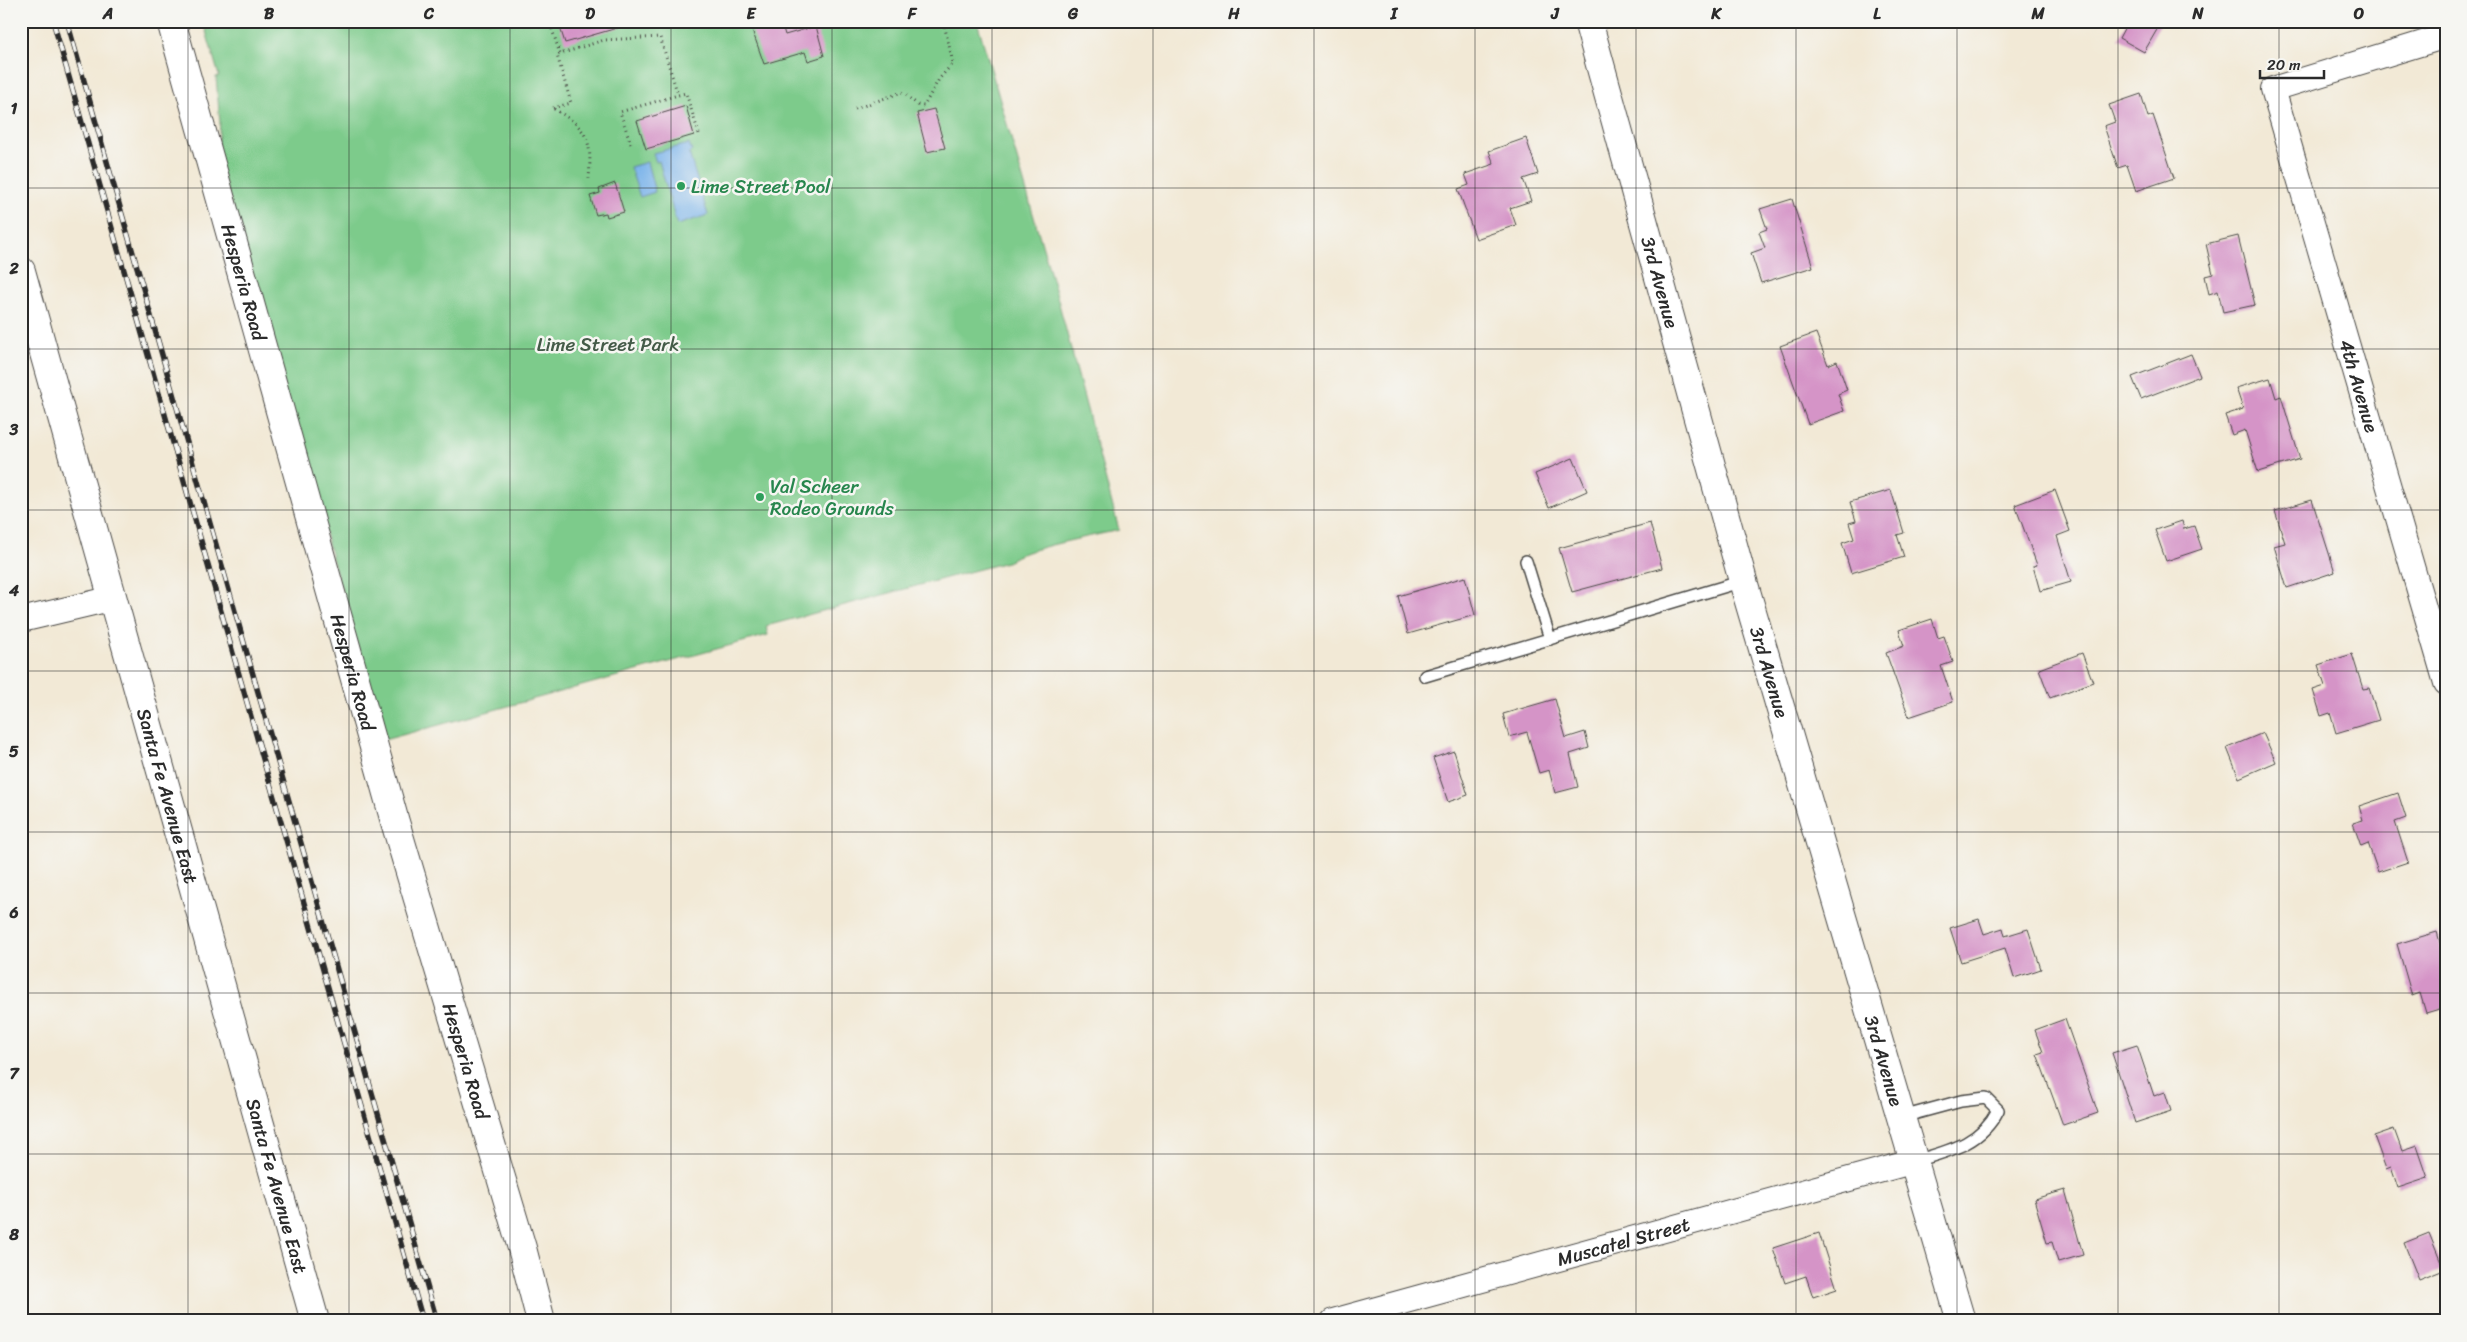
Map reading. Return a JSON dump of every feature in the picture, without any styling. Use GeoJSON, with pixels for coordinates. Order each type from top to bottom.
{"type":"FeatureCollection","features":[{"type":"Feature","properties":{"kind":"street","name":"Hesperia Road"},"geometry":{"type":"LineString","coordinates":[[171,21],[392,813],[522,1248],[541,1321]]}},
{"type":"Feature","properties":{"kind":"street","name":"3rd Avenue"},"geometry":{"type":"LineString","coordinates":[[1588,21],[1743,581],[1961,1321]]}},
{"type":"Feature","properties":{"kind":"street","name":"4th Avenue"},"geometry":{"type":"LineString","coordinates":[[2446,36],[2273,89],[2446,683]]}},
{"type":"Feature","properties":{"kind":"street","name":"Santa Fe Avenue East"},"geometry":{"type":"LineString","coordinates":[[21,271],[315,1321]]}},
{"type":"Feature","properties":{"kind":"street"},"geometry":{"type":"LineString","coordinates":[[23,612],[114,598]]}},
{"type":"Feature","properties":{"kind":"street","name":"Muscatel Street"},"geometry":{"type":"LineString","coordinates":[[1333,1321],[1915,1160]]}},
{"type":"Feature","properties":{"kind":"lane"},"geometry":{"type":"LineString","coordinates":[[1526,561],[1550,639]]}},
{"type":"Feature","properties":{"kind":"lane"},"geometry":{"type":"LineString","coordinates":[[1425,676],[1743,581]]}},
{"type":"Feature","properties":{"kind":"lane"},"geometry":{"type":"LineString","coordinates":[[1902,1117],[1961,1101],[1986,1098],[1998,1110],[1990,1126],[1965,1144],[1915,1160]]}},
{"type":"Feature","properties":{"kind":"path"},"geometry":{"type":"LineString","coordinates":[[855,109],[902,92],[918,105],[924,106],[939,79],[954,63],[944,24]]}},
{"type":"Feature","properties":{"kind":"path"},"geometry":{"type":"LineString","coordinates":[[552,29],[560,54]]}},
{"type":"Feature","properties":{"kind":"path"},"geometry":{"type":"LineString","coordinates":[[589,179],[591,151],[585,134],[577,124],[553,108],[571,103],[557,55],[604,40],[660,37],[678,95]]}},
{"type":"Feature","properties":{"kind":"path"},"geometry":{"type":"LineString","coordinates":[[630,144],[620,112],[686,93],[699,134]]}},
{"type":"Feature","properties":{"kind":"green space","name":"Lime Street Park"},"geometry":{"type":"Polygon","coordinates":[[[203,21],[977,21],[1057,296],[1119,530],[1043,547],[1016,556],[1010,561],[766,626],[768,635],[384,740],[217,154],[220,123],[216,77],[219,76],[203,21]]]}},
{"type":"Feature","properties":{"kind":"water"},"geometry":{"type":"Polygon","coordinates":[[[689,144],[692,151],[689,153],[708,215],[677,225],[659,161],[656,162],[653,153],[689,144]]]}},
{"type":"Feature","properties":{"kind":"water"},"geometry":{"type":"Polygon","coordinates":[[[647,162],[655,192],[640,197],[630,167],[647,162]]]}},
{"type":"Feature","properties":{"kind":"building"},"geometry":{"type":"Polygon","coordinates":[[[558,21],[623,21],[624,26],[565,43],[558,21]]]}},
{"type":"Feature","properties":{"kind":"building"},"geometry":{"type":"Polygon","coordinates":[[[749,21],[781,21],[785,35],[816,26],[824,56],[808,61],[805,52],[764,64],[749,21]]]}},
{"type":"Feature","properties":{"kind":"building"},"geometry":{"type":"Polygon","coordinates":[[[2128,21],[2162,21],[2144,52],[2119,38],[2128,21]]]}},
{"type":"Feature","properties":{"kind":"building"},"geometry":{"type":"Polygon","coordinates":[[[2141,94],[2148,117],[2153,115],[2174,178],[2136,191],[2127,165],[2118,168],[2104,126],[2115,122],[2109,105],[2141,94]]]}},
{"type":"Feature","properties":{"kind":"building"},"geometry":{"type":"Polygon","coordinates":[[[686,106],[694,135],[646,149],[637,121],[686,106]]]}},
{"type":"Feature","properties":{"kind":"building"},"geometry":{"type":"Polygon","coordinates":[[[934,109],[945,148],[927,152],[917,113],[934,109]]]}},
{"type":"Feature","properties":{"kind":"building"},"geometry":{"type":"Polygon","coordinates":[[[1526,138],[1538,174],[1523,179],[1531,201],[1510,208],[1516,225],[1476,239],[1458,189],[1469,185],[1465,174],[1494,164],[1489,151],[1526,138]]]}},
{"type":"Feature","properties":{"kind":"building"},"geometry":{"type":"Polygon","coordinates":[[[615,183],[624,212],[607,217],[606,213],[596,215],[590,196],[600,193],[599,189],[615,183]]]}},
{"type":"Feature","properties":{"kind":"building"},"geometry":{"type":"Polygon","coordinates":[[[1792,199],[1813,267],[1761,283],[1751,253],[1765,248],[1759,232],[1767,229],[1760,209],[1792,199]]]}},
{"type":"Feature","properties":{"kind":"building"},"geometry":{"type":"Polygon","coordinates":[[[2238,236],[2255,305],[2223,312],[2218,291],[2209,294],[2205,276],[2213,274],[2206,244],[2238,236]]]}},
{"type":"Feature","properties":{"kind":"building"},"geometry":{"type":"Polygon","coordinates":[[[1816,333],[1828,365],[1837,361],[1847,390],[1838,394],[1844,411],[1808,424],[1780,346],[1816,333]]]}},
{"type":"Feature","properties":{"kind":"building"},"geometry":{"type":"Polygon","coordinates":[[[2191,354],[2200,376],[2141,399],[2132,377],[2191,354]]]}},
{"type":"Feature","properties":{"kind":"building"},"geometry":{"type":"Polygon","coordinates":[[[2270,378],[2276,398],[2281,396],[2300,459],[2258,472],[2245,430],[2232,435],[2225,415],[2243,409],[2236,388],[2270,378]]]}},
{"type":"Feature","properties":{"kind":"building"},"geometry":{"type":"Polygon","coordinates":[[[1573,458],[1587,491],[1549,508],[1535,474],[1573,458]]]}},
{"type":"Feature","properties":{"kind":"building"},"geometry":{"type":"Polygon","coordinates":[[[1891,490],[1904,533],[1897,535],[1904,557],[1851,573],[1842,543],[1854,539],[1849,523],[1856,521],[1850,502],[1891,490]]]}},
{"type":"Feature","properties":{"kind":"building"},"geometry":{"type":"Polygon","coordinates":[[[2055,490],[2070,531],[2057,536],[2071,582],[2040,591],[2033,566],[2037,565],[2015,505],[2055,490]]]}},
{"type":"Feature","properties":{"kind":"building"},"geometry":{"type":"Polygon","coordinates":[[[2312,500],[2335,572],[2287,588],[2274,546],[2285,543],[2275,511],[2312,500]]]}},
{"type":"Feature","properties":{"kind":"building"},"geometry":{"type":"Polygon","coordinates":[[[2182,521],[2184,529],[2194,526],[2202,549],[2166,561],[2155,530],[2182,521]]]}},
{"type":"Feature","properties":{"kind":"building"},"geometry":{"type":"Polygon","coordinates":[[[1650,523],[1662,568],[1572,592],[1559,548],[1650,523]]]}},
{"type":"Feature","properties":{"kind":"building"},"geometry":{"type":"Polygon","coordinates":[[[1465,577],[1475,615],[1408,634],[1398,596],[1465,577]]]}},
{"type":"Feature","properties":{"kind":"building"},"geometry":{"type":"Polygon","coordinates":[[[1932,619],[1938,638],[1944,636],[1953,662],[1941,666],[1953,702],[1909,717],[1886,653],[1904,646],[1899,630],[1932,619]]]}},
{"type":"Feature","properties":{"kind":"building"},"geometry":{"type":"Polygon","coordinates":[[[2082,653],[2093,682],[2050,698],[2039,669],[2082,653]]]}},
{"type":"Feature","properties":{"kind":"building"},"geometry":{"type":"Polygon","coordinates":[[[2352,654],[2363,689],[2369,688],[2379,720],[2336,733],[2330,713],[2321,716],[2313,690],[2325,686],[2318,665],[2352,654]]]}},
{"type":"Feature","properties":{"kind":"building"},"geometry":{"type":"Polygon","coordinates":[[[1555,699],[1566,738],[1585,732],[1589,748],[1570,754],[1578,787],[1555,793],[1549,770],[1539,773],[1527,732],[1509,737],[1503,714],[1555,699]]]}},
{"type":"Feature","properties":{"kind":"building"},"geometry":{"type":"Polygon","coordinates":[[[2263,733],[2276,762],[2239,778],[2227,748],[2263,733]]]}},
{"type":"Feature","properties":{"kind":"building"},"geometry":{"type":"Polygon","coordinates":[[[1454,751],[1468,795],[1448,802],[1433,758],[1454,751]]]}},
{"type":"Feature","properties":{"kind":"building"},"geometry":{"type":"Polygon","coordinates":[[[2398,793],[2406,818],[2395,822],[2408,862],[2378,872],[2368,843],[2361,846],[2353,823],[2363,820],[2359,806],[2398,793]]]}},
{"type":"Feature","properties":{"kind":"building"},"geometry":{"type":"Polygon","coordinates":[[[1979,919],[1984,934],[2003,928],[2005,936],[2028,929],[2041,969],[2014,978],[2005,948],[1961,962],[1950,928],[1979,919]]]}},
{"type":"Feature","properties":{"kind":"building"},"geometry":{"type":"Polygon","coordinates":[[[2437,932],[2446,963],[2446,1007],[2426,1013],[2420,993],[2412,996],[2397,944],[2437,932]]]}},
{"type":"Feature","properties":{"kind":"building"},"geometry":{"type":"Polygon","coordinates":[[[2065,1019],[2098,1113],[2063,1125],[2037,1054],[2043,1052],[2035,1030],[2065,1019]]]}},
{"type":"Feature","properties":{"kind":"building"},"geometry":{"type":"Polygon","coordinates":[[[2137,1045],[2154,1096],[2165,1092],[2171,1111],[2135,1123],[2112,1053],[2137,1045]]]}},
{"type":"Feature","properties":{"kind":"building"},"geometry":{"type":"Polygon","coordinates":[[[2394,1129],[2402,1151],[2417,1146],[2428,1178],[2398,1188],[2391,1167],[2386,1169],[2374,1136],[2394,1129]]]}},
{"type":"Feature","properties":{"kind":"building"},"geometry":{"type":"Polygon","coordinates":[[[2065,1190],[2083,1255],[2058,1262],[2052,1242],[2047,1243],[2034,1199],[2065,1190]]]}},
{"type":"Feature","properties":{"kind":"building"},"geometry":{"type":"Polygon","coordinates":[[[1819,1233],[1837,1289],[1813,1297],[1806,1276],[1785,1283],[1773,1248],[1819,1233]]]}},
{"type":"Feature","properties":{"kind":"building"},"geometry":{"type":"Polygon","coordinates":[[[2429,1233],[2444,1270],[2419,1280],[2404,1243],[2429,1233]]]}},
{"type":"Feature","properties":{"kind":"railway"},"geometry":{"type":"LineString","coordinates":[[53,21],[423,1321]]}},
{"type":"Feature","properties":{"kind":"railway"},"geometry":{"type":"LineString","coordinates":[[67,21],[437,1321]]}},
{"type":"Feature","properties":{"kind":"place","name":"Lime Street Pool"},"geometry":{"type":"Point","coordinates":[681,186]}},
{"type":"Feature","properties":{"kind":"place","name":"Val Scheer Rodeo Grounds"},"geometry":{"type":"Point","coordinates":[760,497]}}]}
